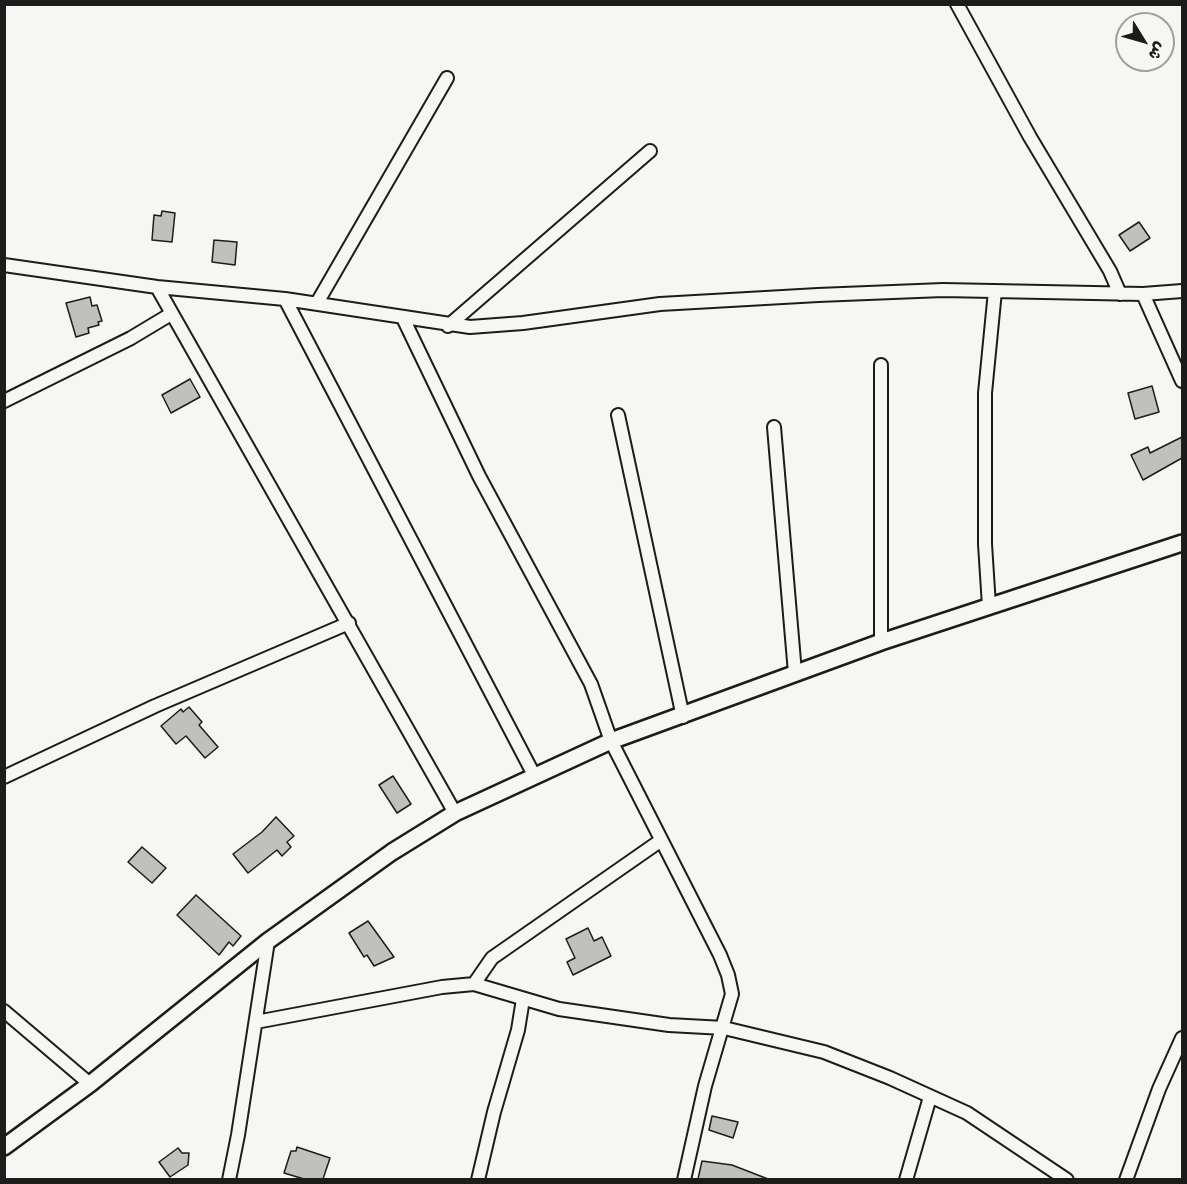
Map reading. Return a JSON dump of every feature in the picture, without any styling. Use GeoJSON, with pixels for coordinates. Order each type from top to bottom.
{"type":"FeatureCollection","features":[{"type":"Feature","properties":{"kind":"street"},"geometry":{"type":"LineString","coordinates":[[957,4],[1030,137],[1110,271],[1120,294]]}},
{"type":"Feature","properties":{"kind":"street"},"geometry":{"type":"LineString","coordinates":[[317,303],[447,78]]}},
{"type":"Feature","properties":{"kind":"street"},"geometry":{"type":"LineString","coordinates":[[448,326],[650,151]]}},
{"type":"Feature","properties":{"kind":"street"},"geometry":{"type":"LineString","coordinates":[[4,265],[157,287],[317,303],[448,326],[489,327],[672,303],[901,291],[1120,294],[1182,291]]}},
{"type":"Feature","properties":{"kind":"street"},"geometry":{"type":"LineString","coordinates":[[157,287],[455,813]]}},
{"type":"Feature","properties":{"kind":"street"},"geometry":{"type":"LineString","coordinates":[[989,606],[985,544],[985,393],[994,291]]}},
{"type":"Feature","properties":{"kind":"street"},"geometry":{"type":"LineString","coordinates":[[1143,294],[1182,381]]}},
{"type":"Feature","properties":{"kind":"street"},"geometry":{"type":"LineString","coordinates":[[285,299],[534,775]]}},
{"type":"Feature","properties":{"kind":"street"},"geometry":{"type":"LineString","coordinates":[[4,401],[131,338],[171,314]]}},
{"type":"Feature","properties":{"kind":"street"},"geometry":{"type":"LineString","coordinates":[[403,318],[479,476],[591,684],[611,741],[728,975],[732,994],[724,1028],[705,1086],[684,1179]]}},
{"type":"Feature","properties":{"kind":"street"},"geometry":{"type":"LineString","coordinates":[[881,365],[881,642]]}},
{"type":"Feature","properties":{"kind":"street"},"geometry":{"type":"LineString","coordinates":[[618,415],[683,717]]}},
{"type":"Feature","properties":{"kind":"street"},"geometry":{"type":"LineString","coordinates":[[774,427],[795,674]]}},
{"type":"Feature","properties":{"kind":"street"},"geometry":{"type":"LineString","coordinates":[[4,1146],[90,1083],[268,941],[392,852],[455,813],[611,741],[683,717],[881,642],[1182,543]]}},
{"type":"Feature","properties":{"kind":"street"},"geometry":{"type":"LineString","coordinates":[[4,777],[155,706],[348,623]]}},
{"type":"Feature","properties":{"kind":"street"},"geometry":{"type":"LineString","coordinates":[[474,984],[492,958],[660,841]]}},
{"type":"Feature","properties":{"kind":"street"},"geometry":{"type":"LineString","coordinates":[[229,1179],[268,941]]}},
{"type":"Feature","properties":{"kind":"street"},"geometry":{"type":"LineString","coordinates":[[256,1022],[442,987],[474,984],[559,1010],[617,1019],[724,1028],[824,1052],[967,1113],[1066,1179]]}},
{"type":"Feature","properties":{"kind":"street"},"geometry":{"type":"LineString","coordinates":[[478,1179],[494,1112],[518,1030],[523,999]]}},
{"type":"Feature","properties":{"kind":"street"},"geometry":{"type":"LineString","coordinates":[[4,1011],[90,1083]]}},
{"type":"Feature","properties":{"kind":"street"},"geometry":{"type":"LineString","coordinates":[[1126,1179],[1159,1089],[1182,1038]]}},
{"type":"Feature","properties":{"kind":"street"},"geometry":{"type":"LineString","coordinates":[[906,1179],[930,1097]]}},
{"type":"Feature","properties":{"kind":"building"},"geometry":{"type":"Polygon","coordinates":[[[162,211],[175,213],[172,242],[152,240],[154,215],[161,216],[162,211]]]}},
{"type":"Feature","properties":{"kind":"building"},"geometry":{"type":"Polygon","coordinates":[[[1139,222],[1150,238],[1130,251],[1119,235],[1139,222]]]}},
{"type":"Feature","properties":{"kind":"building"},"geometry":{"type":"Polygon","coordinates":[[[214,240],[237,242],[235,265],[212,262],[214,240]]]}},
{"type":"Feature","properties":{"kind":"building"},"geometry":{"type":"Polygon","coordinates":[[[90,297],[92,306],[97,305],[102,321],[98,322],[99,325],[88,328],[89,333],[76,337],[66,303],[90,297]]]}},
{"type":"Feature","properties":{"kind":"building"},"geometry":{"type":"Polygon","coordinates":[[[190,379],[200,397],[171,413],[162,395],[190,379]]]}},
{"type":"Feature","properties":{"kind":"building"},"geometry":{"type":"Polygon","coordinates":[[[1152,386],[1159,412],[1135,419],[1128,393],[1152,386]]]}},
{"type":"Feature","properties":{"kind":"building"},"geometry":{"type":"Polygon","coordinates":[[[1182,437],[1182,458],[1143,480],[1131,455],[1148,447],[1150,453],[1182,437]]]}},
{"type":"Feature","properties":{"kind":"building"},"geometry":{"type":"Polygon","coordinates":[[[189,707],[202,722],[199,725],[218,747],[205,758],[186,736],[176,744],[161,726],[181,709],[183,712],[189,707]]]}},
{"type":"Feature","properties":{"kind":"building"},"geometry":{"type":"Polygon","coordinates":[[[393,776],[411,804],[397,813],[379,785],[393,776]]]}},
{"type":"Feature","properties":{"kind":"building"},"geometry":{"type":"Polygon","coordinates":[[[276,817],[294,836],[287,842],[291,847],[282,856],[277,850],[248,873],[233,854],[262,832],[276,817]]]}},
{"type":"Feature","properties":{"kind":"building"},"geometry":{"type":"Polygon","coordinates":[[[142,847],[166,868],[152,883],[128,862],[142,847]]]}},
{"type":"Feature","properties":{"kind":"building"},"geometry":{"type":"Polygon","coordinates":[[[196,895],[241,936],[233,946],[229,942],[219,955],[177,915],[196,895]]]}},
{"type":"Feature","properties":{"kind":"building"},"geometry":{"type":"Polygon","coordinates":[[[368,921],[394,957],[374,966],[367,955],[364,957],[349,933],[368,921]]]}},
{"type":"Feature","properties":{"kind":"building"},"geometry":{"type":"Polygon","coordinates":[[[588,928],[594,941],[602,937],[611,956],[573,975],[567,962],[575,958],[566,939],[588,928]]]}},
{"type":"Feature","properties":{"kind":"building"},"geometry":{"type":"Polygon","coordinates":[[[712,1116],[738,1122],[733,1138],[709,1130],[712,1116]]]}},
{"type":"Feature","properties":{"kind":"building"},"geometry":{"type":"Polygon","coordinates":[[[297,1147],[330,1158],[323,1179],[304,1179],[284,1173],[291,1151],[296,1151],[297,1147]]]}},
{"type":"Feature","properties":{"kind":"building"},"geometry":{"type":"Polygon","coordinates":[[[178,1148],[182,1153],[189,1153],[188,1165],[170,1177],[159,1162],[178,1148]]]}},
{"type":"Feature","properties":{"kind":"building"},"geometry":{"type":"Polygon","coordinates":[[[702,1161],[732,1165],[768,1179],[698,1179],[702,1161]]]}}]}
